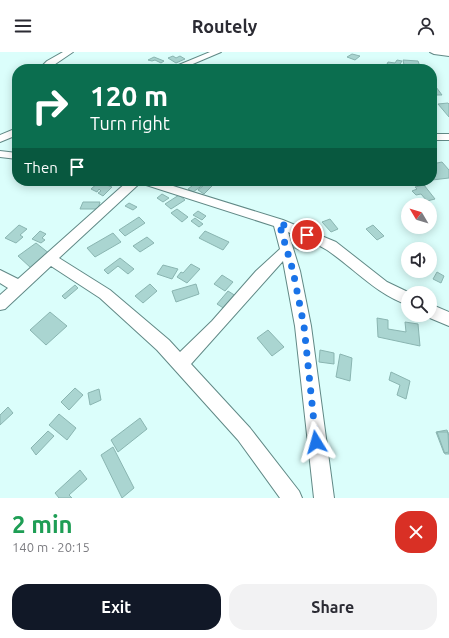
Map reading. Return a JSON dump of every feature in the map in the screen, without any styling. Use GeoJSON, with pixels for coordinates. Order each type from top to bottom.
{"type":"FeatureCollection","features":[{"type":"Feature","properties":{"kind":"street"},"geometry":{"type":"LineString","coordinates":[[50,64],[68,52]]}},
{"type":"Feature","properties":{"kind":"street"},"geometry":{"type":"LineString","coordinates":[[186,64],[217,52]]}},
{"type":"Feature","properties":{"kind":"street"},"geometry":{"type":"LineString","coordinates":[[434,52],[449,54]]}},
{"type":"Feature","properties":{"kind":"street"},"geometry":{"type":"LineString","coordinates":[[0,139],[12,133]]}},
{"type":"Feature","properties":{"kind":"street"},"geometry":{"type":"LineString","coordinates":[[437,137],[449,137]]}},
{"type":"Feature","properties":{"kind":"street"},"geometry":{"type":"LineString","coordinates":[[0,154],[12,155]]}},
{"type":"Feature","properties":{"kind":"street"},"geometry":{"type":"LineString","coordinates":[[0,304],[129,186]]}},
{"type":"Feature","properties":{"kind":"street"},"geometry":{"type":"LineString","coordinates":[[160,186],[279,223],[331,246],[382,286],[401,296]]}},
{"type":"Feature","properties":{"kind":"street"},"geometry":{"type":"LineString","coordinates":[[279,223],[293,271],[304,326],[311,400],[324,498]]}},
{"type":"Feature","properties":{"kind":"street"},"geometry":{"type":"LineString","coordinates":[[180,364],[222,320],[272,262],[286,250]]}},
{"type":"Feature","properties":{"kind":"street"},"geometry":{"type":"LineString","coordinates":[[50,258],[105,294],[163,345],[244,434],[292,498]]}},
{"type":"Feature","properties":{"kind":"street"},"geometry":{"type":"LineString","coordinates":[[0,276],[19,287]]}},
{"type":"Feature","properties":{"kind":"street"},"geometry":{"type":"LineString","coordinates":[[437,314],[449,319]]}},
{"type":"Feature","properties":{"kind":"building"},"geometry":{"type":"Polygon","coordinates":[[[352,54],[360,56],[355,60],[347,57],[352,54]]]}},
{"type":"Feature","properties":{"kind":"building"},"geometry":{"type":"Polygon","coordinates":[[[173,56],[176,58],[180,56],[185,59],[176,63],[168,58],[173,56]]]}},
{"type":"Feature","properties":{"kind":"building"},"geometry":{"type":"Polygon","coordinates":[[[154,57],[164,61],[161,63],[155,60],[148,60],[154,57]]]}},
{"type":"Feature","properties":{"kind":"building"},"geometry":{"type":"Polygon","coordinates":[[[397,60],[402,61],[400,64],[387,64],[388,62],[395,63],[397,60]]]}},
{"type":"Feature","properties":{"kind":"building"},"geometry":{"type":"Polygon","coordinates":[[[403,60],[418,61],[419,64],[404,64],[403,60]]]}},
{"type":"Feature","properties":{"kind":"building"},"geometry":{"type":"Polygon","coordinates":[[[437,88],[442,95],[437,95],[437,88]]]}},
{"type":"Feature","properties":{"kind":"building"},"geometry":{"type":"Polygon","coordinates":[[[438,104],[449,104],[449,117],[438,104]]]}},
{"type":"Feature","properties":{"kind":"building"},"geometry":{"type":"Polygon","coordinates":[[[442,162],[449,170],[449,178],[437,179],[437,163],[442,162]]]}},
{"type":"Feature","properties":{"kind":"building"},"geometry":{"type":"Polygon","coordinates":[[[94,186],[112,187],[103,196],[98,193],[101,191],[99,189],[97,192],[91,189],[94,186]]]}},
{"type":"Feature","properties":{"kind":"building"},"geometry":{"type":"Polygon","coordinates":[[[192,186],[202,186],[193,192],[188,189],[192,186]]]}},
{"type":"Feature","properties":{"kind":"building"},"geometry":{"type":"Polygon","coordinates":[[[203,186],[212,186],[204,194],[198,190],[203,186]]]}},
{"type":"Feature","properties":{"kind":"building"},"geometry":{"type":"Polygon","coordinates":[[[425,186],[434,198],[424,198],[421,194],[416,195],[412,191],[417,189],[415,187],[425,186]]]}},
{"type":"Feature","properties":{"kind":"building"},"geometry":{"type":"Polygon","coordinates":[[[162,194],[169,198],[163,202],[157,198],[162,194]]]}},
{"type":"Feature","properties":{"kind":"building"},"geometry":{"type":"Polygon","coordinates":[[[179,195],[185,200],[171,209],[165,204],[179,195]]]}},
{"type":"Feature","properties":{"kind":"building"},"geometry":{"type":"Polygon","coordinates":[[[83,202],[100,202],[98,209],[80,209],[83,202]]]}},
{"type":"Feature","properties":{"kind":"building"},"geometry":{"type":"Polygon","coordinates":[[[129,203],[137,207],[133,210],[125,206],[129,203]]]}},
{"type":"Feature","properties":{"kind":"building"},"geometry":{"type":"Polygon","coordinates":[[[177,209],[188,217],[182,222],[171,213],[177,209]]]}},
{"type":"Feature","properties":{"kind":"building"},"geometry":{"type":"Polygon","coordinates":[[[198,211],[206,216],[202,220],[193,215],[198,211]]]}},
{"type":"Feature","properties":{"kind":"building"},"geometry":{"type":"Polygon","coordinates":[[[139,217],[145,223],[125,236],[119,230],[139,217]]]}},
{"type":"Feature","properties":{"kind":"building"},"geometry":{"type":"Polygon","coordinates":[[[195,218],[203,224],[199,227],[191,221],[195,218]]]}},
{"type":"Feature","properties":{"kind":"building"},"geometry":{"type":"Polygon","coordinates":[[[330,219],[338,229],[331,232],[322,222],[330,219]]]}},
{"type":"Feature","properties":{"kind":"building"},"geometry":{"type":"Polygon","coordinates":[[[19,225],[27,229],[20,235],[23,237],[16,243],[5,238],[19,225]]]}},
{"type":"Feature","properties":{"kind":"building"},"geometry":{"type":"Polygon","coordinates":[[[373,225],[384,236],[377,240],[366,229],[373,225]]]}},
{"type":"Feature","properties":{"kind":"building"},"geometry":{"type":"Polygon","coordinates":[[[40,231],[46,234],[42,238],[45,240],[41,243],[32,239],[40,231]]]}},
{"type":"Feature","properties":{"kind":"building"},"geometry":{"type":"Polygon","coordinates":[[[205,231],[229,242],[223,250],[199,238],[205,231]]]}},
{"type":"Feature","properties":{"kind":"building"},"geometry":{"type":"Polygon","coordinates":[[[113,233],[121,242],[95,257],[87,248],[113,233]]]}},
{"type":"Feature","properties":{"kind":"building"},"geometry":{"type":"Polygon","coordinates":[[[291,235],[304,241],[299,250],[285,244],[291,235]]]}},
{"type":"Feature","properties":{"kind":"building"},"geometry":{"type":"Polygon","coordinates":[[[147,237],[154,243],[140,252],[133,246],[147,237]]]}},
{"type":"Feature","properties":{"kind":"building"},"geometry":{"type":"Polygon","coordinates":[[[36,243],[50,254],[31,268],[18,256],[36,243]]]}},
{"type":"Feature","properties":{"kind":"building"},"geometry":{"type":"Polygon","coordinates":[[[120,258],[134,269],[128,274],[118,266],[108,274],[104,270],[120,258]]]}},
{"type":"Feature","properties":{"kind":"building"},"geometry":{"type":"Polygon","coordinates":[[[191,264],[200,269],[187,283],[177,277],[191,264]]]}},
{"type":"Feature","properties":{"kind":"building"},"geometry":{"type":"Polygon","coordinates":[[[163,265],[178,269],[172,279],[157,274],[163,265]]]}},
{"type":"Feature","properties":{"kind":"building"},"geometry":{"type":"Polygon","coordinates":[[[437,272],[444,276],[441,283],[433,279],[437,278],[437,272]]]}},
{"type":"Feature","properties":{"kind":"building"},"geometry":{"type":"Polygon","coordinates":[[[222,275],[233,282],[225,291],[214,284],[222,275]]]}},
{"type":"Feature","properties":{"kind":"building"},"geometry":{"type":"Polygon","coordinates":[[[150,284],[157,291],[143,303],[135,296],[150,284]]]}},
{"type":"Feature","properties":{"kind":"building"},"geometry":{"type":"Polygon","coordinates":[[[196,284],[199,294],[176,302],[172,291],[196,284]]]}},
{"type":"Feature","properties":{"kind":"building"},"geometry":{"type":"Polygon","coordinates":[[[75,285],[78,288],[65,299],[62,296],[75,285]]]}},
{"type":"Feature","properties":{"kind":"building"},"geometry":{"type":"Polygon","coordinates":[[[228,291],[236,296],[225,309],[217,304],[228,291]]]}},
{"type":"Feature","properties":{"kind":"building"},"geometry":{"type":"Polygon","coordinates":[[[50,312],[67,326],[46,345],[30,330],[50,312]]]}},
{"type":"Feature","properties":{"kind":"building"},"geometry":{"type":"Polygon","coordinates":[[[377,318],[388,320],[388,329],[406,332],[405,322],[418,324],[420,346],[378,337],[377,318]]]}},
{"type":"Feature","properties":{"kind":"building"},"geometry":{"type":"Polygon","coordinates":[[[268,330],[284,347],[272,356],[257,338],[268,330]]]}},
{"type":"Feature","properties":{"kind":"building"},"geometry":{"type":"Polygon","coordinates":[[[320,350],[334,353],[334,364],[319,362],[320,350]]]}},
{"type":"Feature","properties":{"kind":"building"},"geometry":{"type":"Polygon","coordinates":[[[340,354],[352,358],[350,381],[336,377],[340,354]]]}},
{"type":"Feature","properties":{"kind":"building"},"geometry":{"type":"Polygon","coordinates":[[[391,372],[410,381],[406,399],[397,395],[400,385],[389,380],[391,372]]]}},
{"type":"Feature","properties":{"kind":"building"},"geometry":{"type":"Polygon","coordinates":[[[75,388],[83,395],[69,410],[61,402],[75,388]]]}},
{"type":"Feature","properties":{"kind":"building"},"geometry":{"type":"Polygon","coordinates":[[[99,389],[101,400],[90,405],[88,393],[99,389]]]}},
{"type":"Feature","properties":{"kind":"building"},"geometry":{"type":"Polygon","coordinates":[[[8,407],[13,413],[0,425],[0,415],[8,407]]]}},
{"type":"Feature","properties":{"kind":"building"},"geometry":{"type":"Polygon","coordinates":[[[59,414],[76,428],[67,440],[49,425],[59,414]]]}},
{"type":"Feature","properties":{"kind":"building"},"geometry":{"type":"Polygon","coordinates":[[[140,418],[147,429],[118,452],[111,440],[140,418]]]}},
{"type":"Feature","properties":{"kind":"building"},"geometry":{"type":"Polygon","coordinates":[[[447,430],[449,436],[449,452],[444,453],[436,432],[447,430]]]}},
{"type":"Feature","properties":{"kind":"building"},"geometry":{"type":"Polygon","coordinates":[[[48,431],[54,436],[36,455],[31,448],[48,431]]]}},
{"type":"Feature","properties":{"kind":"building"},"geometry":{"type":"Polygon","coordinates":[[[437,432],[448,432],[449,454],[445,454],[437,432]]]}},
{"type":"Feature","properties":{"kind":"building"},"geometry":{"type":"Polygon","coordinates":[[[113,447],[134,488],[122,498],[101,455],[113,447]]]}},
{"type":"Feature","properties":{"kind":"building"},"geometry":{"type":"Polygon","coordinates":[[[80,470],[87,479],[69,495],[72,498],[59,498],[55,493],[80,470]]]}},
{"type":"Feature","properties":{"kind":"route"},"geometry":{"type":"LineString","coordinates":[[307,235],[279,223],[293,271],[304,326],[316,442]]}}]}
